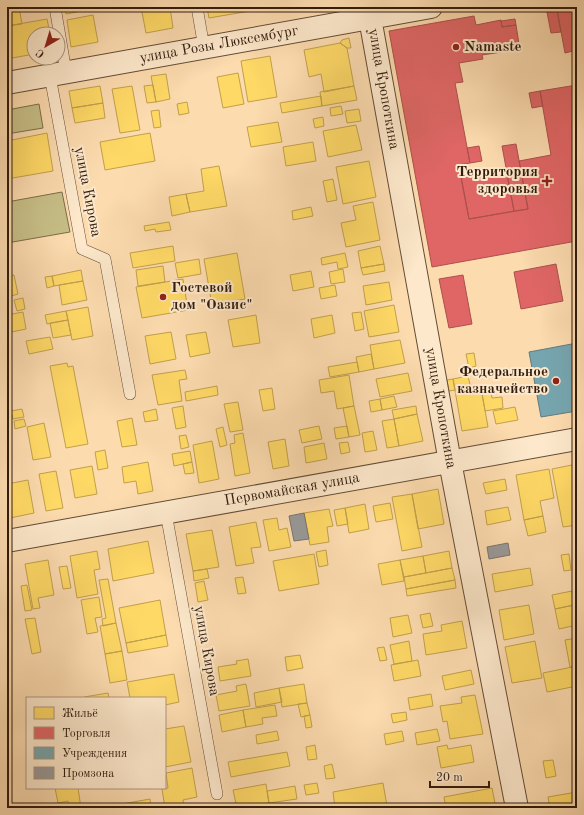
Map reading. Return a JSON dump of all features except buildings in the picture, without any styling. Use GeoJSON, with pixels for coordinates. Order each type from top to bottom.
{"type":"FeatureCollection","features":[{"type":"Feature","properties":{"kind":"street","name":"улица Розы Люксембург"},"geometry":{"type":"LineString","coordinates":[[7,83],[204,48],[369,12],[431,7]]}},
{"type":"Feature","properties":{"kind":"street","name":"улица Кропоткина"},"geometry":{"type":"LineString","coordinates":[[369,12],[450,462],[517,808]]}},
{"type":"Feature","properties":{"kind":"street","name":"Первомайская улица"},"geometry":{"type":"LineString","coordinates":[[7,541],[577,439]]}},
{"type":"Feature","properties":{"kind":"lane","name":"улица Кирова"},"geometry":{"type":"LineString","coordinates":[[55,7],[58,74],[82,249],[105,259],[130,394]]}},
{"type":"Feature","properties":{"kind":"lane"},"geometry":{"type":"LineString","coordinates":[[197,7],[204,48]]}},
{"type":"Feature","properties":{"kind":"lane","name":"улица Кирова"},"geometry":{"type":"LineString","coordinates":[[166,513],[217,794]]}},
{"type":"Feature","properties":{"kind":"shaded area"},"geometry":{"type":"Polygon","coordinates":[[[39,104],[43,128],[7,134],[7,110],[39,104]]]}},
{"type":"Feature","properties":{"kind":"shaded area"},"geometry":{"type":"Polygon","coordinates":[[[62,192],[70,232],[7,243],[7,202],[62,192]]]}},
{"type":"Feature","properties":{"kind":"place","name":"Namaste"},"geometry":{"type":"Point","coordinates":[456,47]}},
{"type":"Feature","properties":{"kind":"place","name":"Территория здоровья"},"geometry":{"type":"Point","coordinates":[547,181]}},
{"type":"Feature","properties":{"kind":"place","name":"Гостевой дом \"Оазис\""},"geometry":{"type":"Point","coordinates":[163,297]}},
{"type":"Feature","properties":{"kind":"place","name":"Федеральное казначейство"},"geometry":{"type":"Point","coordinates":[556,381]}}]}
